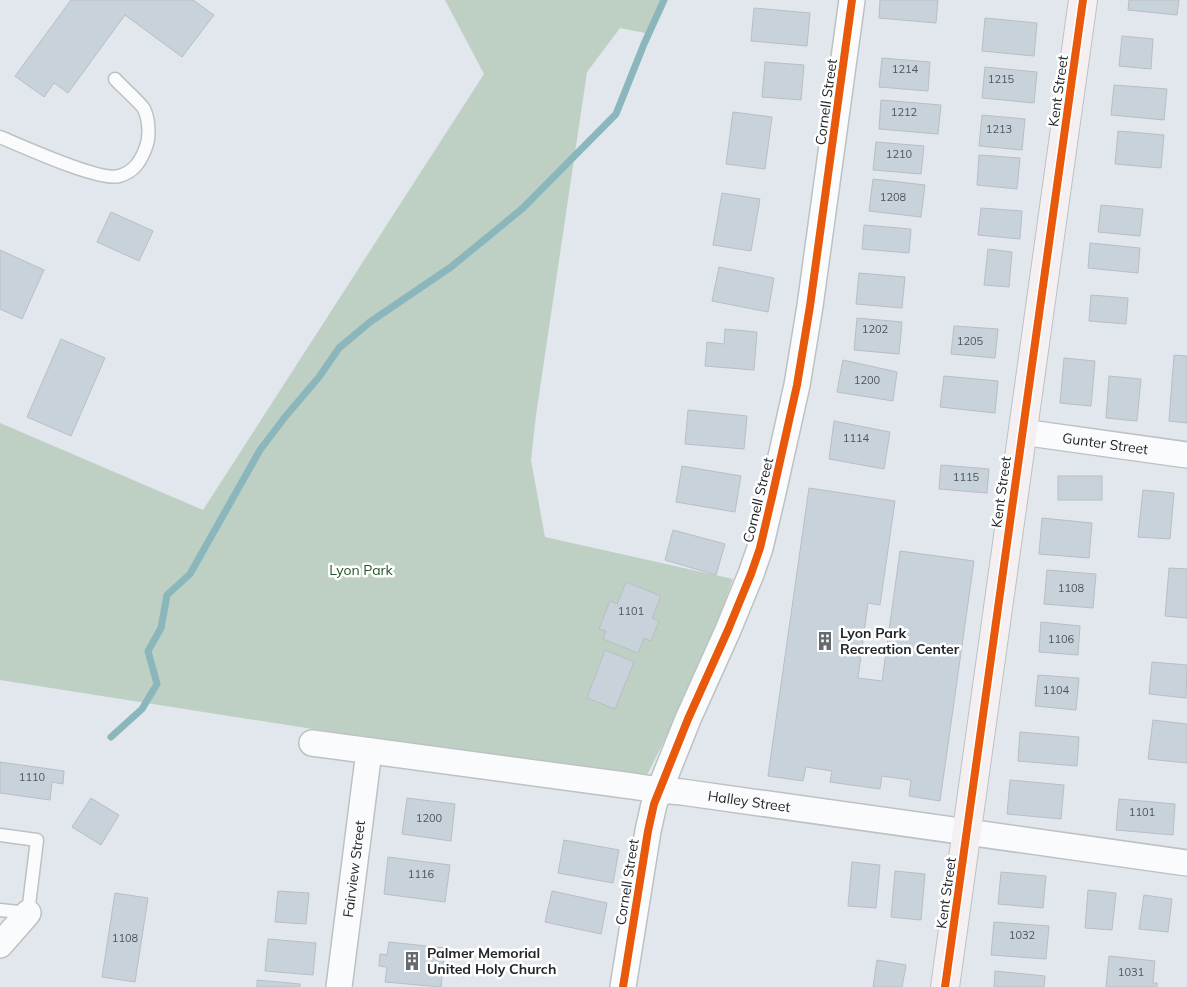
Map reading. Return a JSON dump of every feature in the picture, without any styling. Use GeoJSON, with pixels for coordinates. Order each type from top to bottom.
{"type":"FeatureCollection","features":[{"type":"Feature","properties":{"kind":"street","name":"Cornell Street"},"geometry":{"type":"LineString","coordinates":[[624,987],[654,804],[688,719],[751,574],[760,548],[772,497],[797,386],[810,306],[852,0]]}},
{"type":"Feature","properties":{"kind":"street","name":"Kent Street"},"geometry":{"type":"LineString","coordinates":[[945,987],[1084,0]]}},
{"type":"Feature","properties":{"kind":"street","name":"Gunter Street"},"geometry":{"type":"LineString","coordinates":[[1022,432],[1187,455]]}},
{"type":"Feature","properties":{"kind":"street","name":"Halley Street"},"geometry":{"type":"LineString","coordinates":[[312,743],[682,792],[1187,863]]}},
{"type":"Feature","properties":{"kind":"street","name":"Fairview Street"},"geometry":{"type":"LineString","coordinates":[[339,987],[369,751]]}},
{"type":"Feature","properties":{"kind":"street"},"geometry":{"type":"LineString","coordinates":[[0,945],[28,913]]}},
{"type":"Feature","properties":{"kind":"lane"},"geometry":{"type":"LineString","coordinates":[[0,137],[55,160],[103,176],[118,177],[132,170],[142,159],[148,142],[148,128],[144,109],[115,79]]}},
{"type":"Feature","properties":{"kind":"lane"},"geometry":{"type":"LineString","coordinates":[[0,835],[37,840],[28,913],[0,910]]}},
{"type":"Feature","properties":{"kind":"green space","name":"Lyon Park"},"geometry":{"type":"Polygon","coordinates":[[[445,0],[665,0],[650,34],[620,28],[587,72],[531,460],[545,537],[733,579],[695,677],[644,781],[0,680],[0,423],[203,510],[484,74],[445,0]]]}},
{"type":"Feature","properties":{"kind":"building"},"geometry":{"type":"Polygon","coordinates":[[[71,0],[193,0],[214,15],[182,57],[125,15],[68,93],[54,83],[44,97],[15,76],[71,0]]]}},
{"type":"Feature","properties":{"kind":"building"},"geometry":{"type":"Polygon","coordinates":[[[880,0],[938,0],[936,23],[879,18],[880,0]]]}},
{"type":"Feature","properties":{"kind":"building"},"geometry":{"type":"Polygon","coordinates":[[[1129,0],[1179,0],[1177,15],[1128,10],[1129,0]]]}},
{"type":"Feature","properties":{"kind":"building"},"geometry":{"type":"Polygon","coordinates":[[[754,8],[810,13],[807,46],[751,41],[754,8]]]}},
{"type":"Feature","properties":{"kind":"building"},"geometry":{"type":"Polygon","coordinates":[[[985,18],[1037,23],[1034,56],[982,51],[985,18]]]}},
{"type":"Feature","properties":{"kind":"building"},"geometry":{"type":"Polygon","coordinates":[[[1122,36],[1153,39],[1151,69],[1119,66],[1122,36]]]}},
{"type":"Feature","properties":{"kind":"building"},"geometry":{"type":"Polygon","coordinates":[[[882,58],[930,62],[928,91],[879,87],[882,58]]]}},
{"type":"Feature","properties":{"kind":"building"},"geometry":{"type":"Polygon","coordinates":[[[765,62],[804,65],[801,100],[762,97],[765,62]]]}},
{"type":"Feature","properties":{"kind":"building"},"geometry":{"type":"Polygon","coordinates":[[[985,67],[1037,72],[1034,103],[982,98],[985,67]]]}},
{"type":"Feature","properties":{"kind":"building"},"geometry":{"type":"Polygon","coordinates":[[[1114,85],[1167,89],[1164,120],[1111,115],[1114,85]]]}},
{"type":"Feature","properties":{"kind":"building"},"geometry":{"type":"Polygon","coordinates":[[[881,100],[941,105],[938,134],[879,129],[881,100]]]}},
{"type":"Feature","properties":{"kind":"building"},"geometry":{"type":"Polygon","coordinates":[[[733,112],[772,117],[765,169],[726,164],[733,112]]]}},
{"type":"Feature","properties":{"kind":"building"},"geometry":{"type":"Polygon","coordinates":[[[982,115],[1025,119],[1022,150],[979,146],[982,115]]]}},
{"type":"Feature","properties":{"kind":"building"},"geometry":{"type":"Polygon","coordinates":[[[1118,131],[1164,135],[1161,168],[1115,164],[1118,131]]]}},
{"type":"Feature","properties":{"kind":"building"},"geometry":{"type":"Polygon","coordinates":[[[876,142],[924,146],[921,174],[873,170],[876,142]]]}},
{"type":"Feature","properties":{"kind":"building"},"geometry":{"type":"Polygon","coordinates":[[[979,155],[1020,158],[1017,189],[977,185],[979,155]]]}},
{"type":"Feature","properties":{"kind":"building"},"geometry":{"type":"Polygon","coordinates":[[[873,179],[925,185],[921,217],[869,211],[873,179]]]}},
{"type":"Feature","properties":{"kind":"building"},"geometry":{"type":"Polygon","coordinates":[[[722,193],[760,199],[751,251],[713,245],[722,193]]]}},
{"type":"Feature","properties":{"kind":"building"},"geometry":{"type":"Polygon","coordinates":[[[1101,205],[1143,209],[1140,236],[1098,232],[1101,205]]]}},
{"type":"Feature","properties":{"kind":"building"},"geometry":{"type":"Polygon","coordinates":[[[981,208],[1022,211],[1020,239],[978,235],[981,208]]]}},
{"type":"Feature","properties":{"kind":"building"},"geometry":{"type":"Polygon","coordinates":[[[111,212],[153,231],[139,261],[97,242],[111,212]]]}},
{"type":"Feature","properties":{"kind":"building"},"geometry":{"type":"Polygon","coordinates":[[[864,225],[911,229],[909,253],[862,249],[864,225]]]}},
{"type":"Feature","properties":{"kind":"building"},"geometry":{"type":"Polygon","coordinates":[[[1090,243],[1140,248],[1138,273],[1088,268],[1090,243]]]}},
{"type":"Feature","properties":{"kind":"building"},"geometry":{"type":"Polygon","coordinates":[[[988,249],[1012,252],[1009,287],[984,285],[988,249]]]}},
{"type":"Feature","properties":{"kind":"building"},"geometry":{"type":"Polygon","coordinates":[[[0,250],[44,270],[22,319],[0,309],[0,250]]]}},
{"type":"Feature","properties":{"kind":"building"},"geometry":{"type":"Polygon","coordinates":[[[719,267],[774,278],[768,312],[712,301],[719,267]]]}},
{"type":"Feature","properties":{"kind":"building"},"geometry":{"type":"Polygon","coordinates":[[[859,273],[905,277],[902,308],[856,304],[859,273]]]}},
{"type":"Feature","properties":{"kind":"building"},"geometry":{"type":"Polygon","coordinates":[[[1091,295],[1128,298],[1126,324],[1089,321],[1091,295]]]}},
{"type":"Feature","properties":{"kind":"building"},"geometry":{"type":"Polygon","coordinates":[[[857,318],[902,322],[899,354],[854,350],[857,318]]]}},
{"type":"Feature","properties":{"kind":"building"},"geometry":{"type":"Polygon","coordinates":[[[954,326],[998,329],[995,358],[951,354],[954,326]]]}},
{"type":"Feature","properties":{"kind":"building"},"geometry":{"type":"Polygon","coordinates":[[[725,329],[757,332],[754,370],[705,366],[707,342],[724,344],[725,329]]]}},
{"type":"Feature","properties":{"kind":"building"},"geometry":{"type":"Polygon","coordinates":[[[61,339],[105,358],[71,436],[27,417],[61,339]]]}},
{"type":"Feature","properties":{"kind":"building"},"geometry":{"type":"Polygon","coordinates":[[[1174,355],[1187,356],[1187,423],[1169,421],[1174,355]]]}},
{"type":"Feature","properties":{"kind":"building"},"geometry":{"type":"Polygon","coordinates":[[[1064,358],[1095,361],[1091,406],[1060,403],[1064,358]]]}},
{"type":"Feature","properties":{"kind":"building"},"geometry":{"type":"Polygon","coordinates":[[[843,360],[897,372],[893,401],[837,392],[843,360]]]}},
{"type":"Feature","properties":{"kind":"building"},"geometry":{"type":"Polygon","coordinates":[[[944,376],[998,381],[995,413],[940,407],[944,376]]]}},
{"type":"Feature","properties":{"kind":"building"},"geometry":{"type":"Polygon","coordinates":[[[1109,376],[1141,379],[1137,421],[1106,418],[1109,376]]]}},
{"type":"Feature","properties":{"kind":"building"},"geometry":{"type":"Polygon","coordinates":[[[688,410],[747,416],[744,449],[685,444],[688,410]]]}},
{"type":"Feature","properties":{"kind":"building"},"geometry":{"type":"Polygon","coordinates":[[[834,421],[890,432],[884,469],[829,459],[834,421]]]}},
{"type":"Feature","properties":{"kind":"building"},"geometry":{"type":"Polygon","coordinates":[[[941,465],[989,469],[987,493],[939,489],[941,465]]]}},
{"type":"Feature","properties":{"kind":"building"},"geometry":{"type":"Polygon","coordinates":[[[682,466],[741,476],[735,512],[676,502],[682,466]]]}},
{"type":"Feature","properties":{"kind":"building"},"geometry":{"type":"Polygon","coordinates":[[[1058,476],[1102,476],[1102,500],[1058,500],[1058,476]]]}},
{"type":"Feature","properties":{"kind":"building","name":"Lyon Park Recreation Center"},"geometry":{"type":"Polygon","coordinates":[[[809,488],[895,501],[880,605],[868,603],[858,678],[882,681],[900,551],[974,561],[940,801],[909,796],[911,780],[882,776],[880,789],[830,782],[832,771],[806,767],[803,781],[768,776],[809,488]]]}},
{"type":"Feature","properties":{"kind":"building"},"geometry":{"type":"Polygon","coordinates":[[[1143,490],[1174,493],[1170,539],[1138,537],[1143,490]]]}},
{"type":"Feature","properties":{"kind":"building"},"geometry":{"type":"Polygon","coordinates":[[[1042,518],[1092,523],[1089,558],[1039,554],[1042,518]]]}},
{"type":"Feature","properties":{"kind":"building"},"geometry":{"type":"Polygon","coordinates":[[[673,530],[725,544],[716,575],[665,560],[673,530]]]}},
{"type":"Feature","properties":{"kind":"building"},"geometry":{"type":"Polygon","coordinates":[[[1169,568],[1187,569],[1187,618],[1165,616],[1169,568]]]}},
{"type":"Feature","properties":{"kind":"building"},"geometry":{"type":"Polygon","coordinates":[[[1047,570],[1096,574],[1093,608],[1044,604],[1047,570]]]}},
{"type":"Feature","properties":{"kind":"building"},"geometry":{"type":"Polygon","coordinates":[[[626,582],[661,596],[652,618],[659,621],[651,641],[644,638],[638,653],[603,639],[606,631],[599,629],[610,601],[617,604],[626,582]]]}},
{"type":"Feature","properties":{"kind":"building"},"geometry":{"type":"Polygon","coordinates":[[[1041,622],[1080,626],[1078,655],[1039,652],[1041,622]]]}},
{"type":"Feature","properties":{"kind":"building"},"geometry":{"type":"Polygon","coordinates":[[[605,650],[634,662],[615,709],[587,698],[605,650]]]}},
{"type":"Feature","properties":{"kind":"building"},"geometry":{"type":"Polygon","coordinates":[[[1152,662],[1187,665],[1186,698],[1149,694],[1152,662]]]}},
{"type":"Feature","properties":{"kind":"building"},"geometry":{"type":"Polygon","coordinates":[[[1038,675],[1079,678],[1076,710],[1035,706],[1038,675]]]}},
{"type":"Feature","properties":{"kind":"building"},"geometry":{"type":"Polygon","coordinates":[[[1153,720],[1187,724],[1187,763],[1148,759],[1153,720]]]}},
{"type":"Feature","properties":{"kind":"building"},"geometry":{"type":"Polygon","coordinates":[[[1020,732],[1079,737],[1077,766],[1018,761],[1020,732]]]}},
{"type":"Feature","properties":{"kind":"building"},"geometry":{"type":"Polygon","coordinates":[[[0,762],[64,771],[63,784],[52,782],[50,800],[0,793],[0,762]]]}},
{"type":"Feature","properties":{"kind":"building"},"geometry":{"type":"Polygon","coordinates":[[[1010,780],[1064,785],[1061,819],[1007,814],[1010,780]]]}},
{"type":"Feature","properties":{"kind":"building"},"geometry":{"type":"Polygon","coordinates":[[[91,798],[119,815],[101,845],[72,827],[91,798]]]}},
{"type":"Feature","properties":{"kind":"building"},"geometry":{"type":"Polygon","coordinates":[[[407,798],[455,804],[451,841],[402,834],[407,798]]]}},
{"type":"Feature","properties":{"kind":"building"},"geometry":{"type":"Polygon","coordinates":[[[1119,799],[1175,804],[1173,835],[1116,830],[1119,799]]]}},
{"type":"Feature","properties":{"kind":"building"},"geometry":{"type":"Polygon","coordinates":[[[564,840],[619,850],[613,883],[558,873],[564,840]]]}},
{"type":"Feature","properties":{"kind":"building"},"geometry":{"type":"Polygon","coordinates":[[[388,857],[450,865],[445,902],[384,894],[388,857]]]}},
{"type":"Feature","properties":{"kind":"building"},"geometry":{"type":"Polygon","coordinates":[[[852,862],[880,865],[876,908],[848,906],[852,862]]]}},
{"type":"Feature","properties":{"kind":"building"},"geometry":{"type":"Polygon","coordinates":[[[895,871],[925,874],[921,920],[891,917],[895,871]]]}},
{"type":"Feature","properties":{"kind":"building"},"geometry":{"type":"Polygon","coordinates":[[[1001,872],[1046,876],[1043,908],[998,904],[1001,872]]]}},
{"type":"Feature","properties":{"kind":"building"},"geometry":{"type":"Polygon","coordinates":[[[1088,890],[1116,893],[1112,930],[1085,928],[1088,890]]]}},
{"type":"Feature","properties":{"kind":"building"},"geometry":{"type":"Polygon","coordinates":[[[278,891],[309,893],[306,924],[275,922],[278,891]]]}},
{"type":"Feature","properties":{"kind":"building"},"geometry":{"type":"Polygon","coordinates":[[[552,891],[607,903],[601,934],[545,922],[552,891]]]}},
{"type":"Feature","properties":{"kind":"building"},"geometry":{"type":"Polygon","coordinates":[[[115,893],[148,898],[135,982],[102,977],[115,893]]]}},
{"type":"Feature","properties":{"kind":"building"},"geometry":{"type":"Polygon","coordinates":[[[1144,895],[1172,899],[1168,932],[1139,929],[1144,895]]]}},
{"type":"Feature","properties":{"kind":"building"},"geometry":{"type":"Polygon","coordinates":[[[994,922],[1049,926],[1046,959],[991,955],[994,922]]]}},
{"type":"Feature","properties":{"kind":"building"},"geometry":{"type":"Polygon","coordinates":[[[268,939],[316,943],[313,975],[265,971],[268,939]]]}},
{"type":"Feature","properties":{"kind":"building","name":"Palmer Memorial United Holy Church"},"geometry":{"type":"Polygon","coordinates":[[[389,942],[445,948],[441,987],[385,982],[387,967],[379,966],[380,954],[387,955],[389,942]]]}},
{"type":"Feature","properties":{"kind":"building"},"geometry":{"type":"Polygon","coordinates":[[[1109,956],[1155,961],[1153,983],[1157,983],[1157,987],[1106,987],[1109,956]]]}},
{"type":"Feature","properties":{"kind":"building"},"geometry":{"type":"Polygon","coordinates":[[[877,960],[906,965],[902,987],[873,987],[877,960]]]}},
{"type":"Feature","properties":{"kind":"building"},"geometry":{"type":"Polygon","coordinates":[[[995,971],[1045,976],[1044,987],[994,987],[995,971]]]}},
{"type":"Feature","properties":{"kind":"building"},"geometry":{"type":"Polygon","coordinates":[[[257,980],[300,984],[300,987],[257,987],[257,980]]]}},
{"type":"Feature","properties":{"kind":"waterway"},"geometry":{"type":"LineString","coordinates":[[111,737],[142,709],[157,684],[148,651],[161,628],[167,595],[190,574],[260,450],[319,377],[339,348],[370,322],[451,267],[523,208],[616,114],[664,0]]}},
{"type":"Feature","properties":{"kind":"cycle path"},"geometry":{"type":"LineString","coordinates":[[623,987],[654,804],[688,719],[751,574],[760,548],[772,497],[797,385],[810,306],[852,0]]}},
{"type":"Feature","properties":{"kind":"cycle path"},"geometry":{"type":"LineString","coordinates":[[945,987],[1083,0]]}},
{"type":"Feature","properties":{"kind":"place","name":"Lyon Park Recreation Center"},"geometry":{"type":"Point","coordinates":[825,641]}},
{"type":"Feature","properties":{"kind":"place","name":"Palmer Memorial United Holy Church"},"geometry":{"type":"Point","coordinates":[412,961]}}]}
